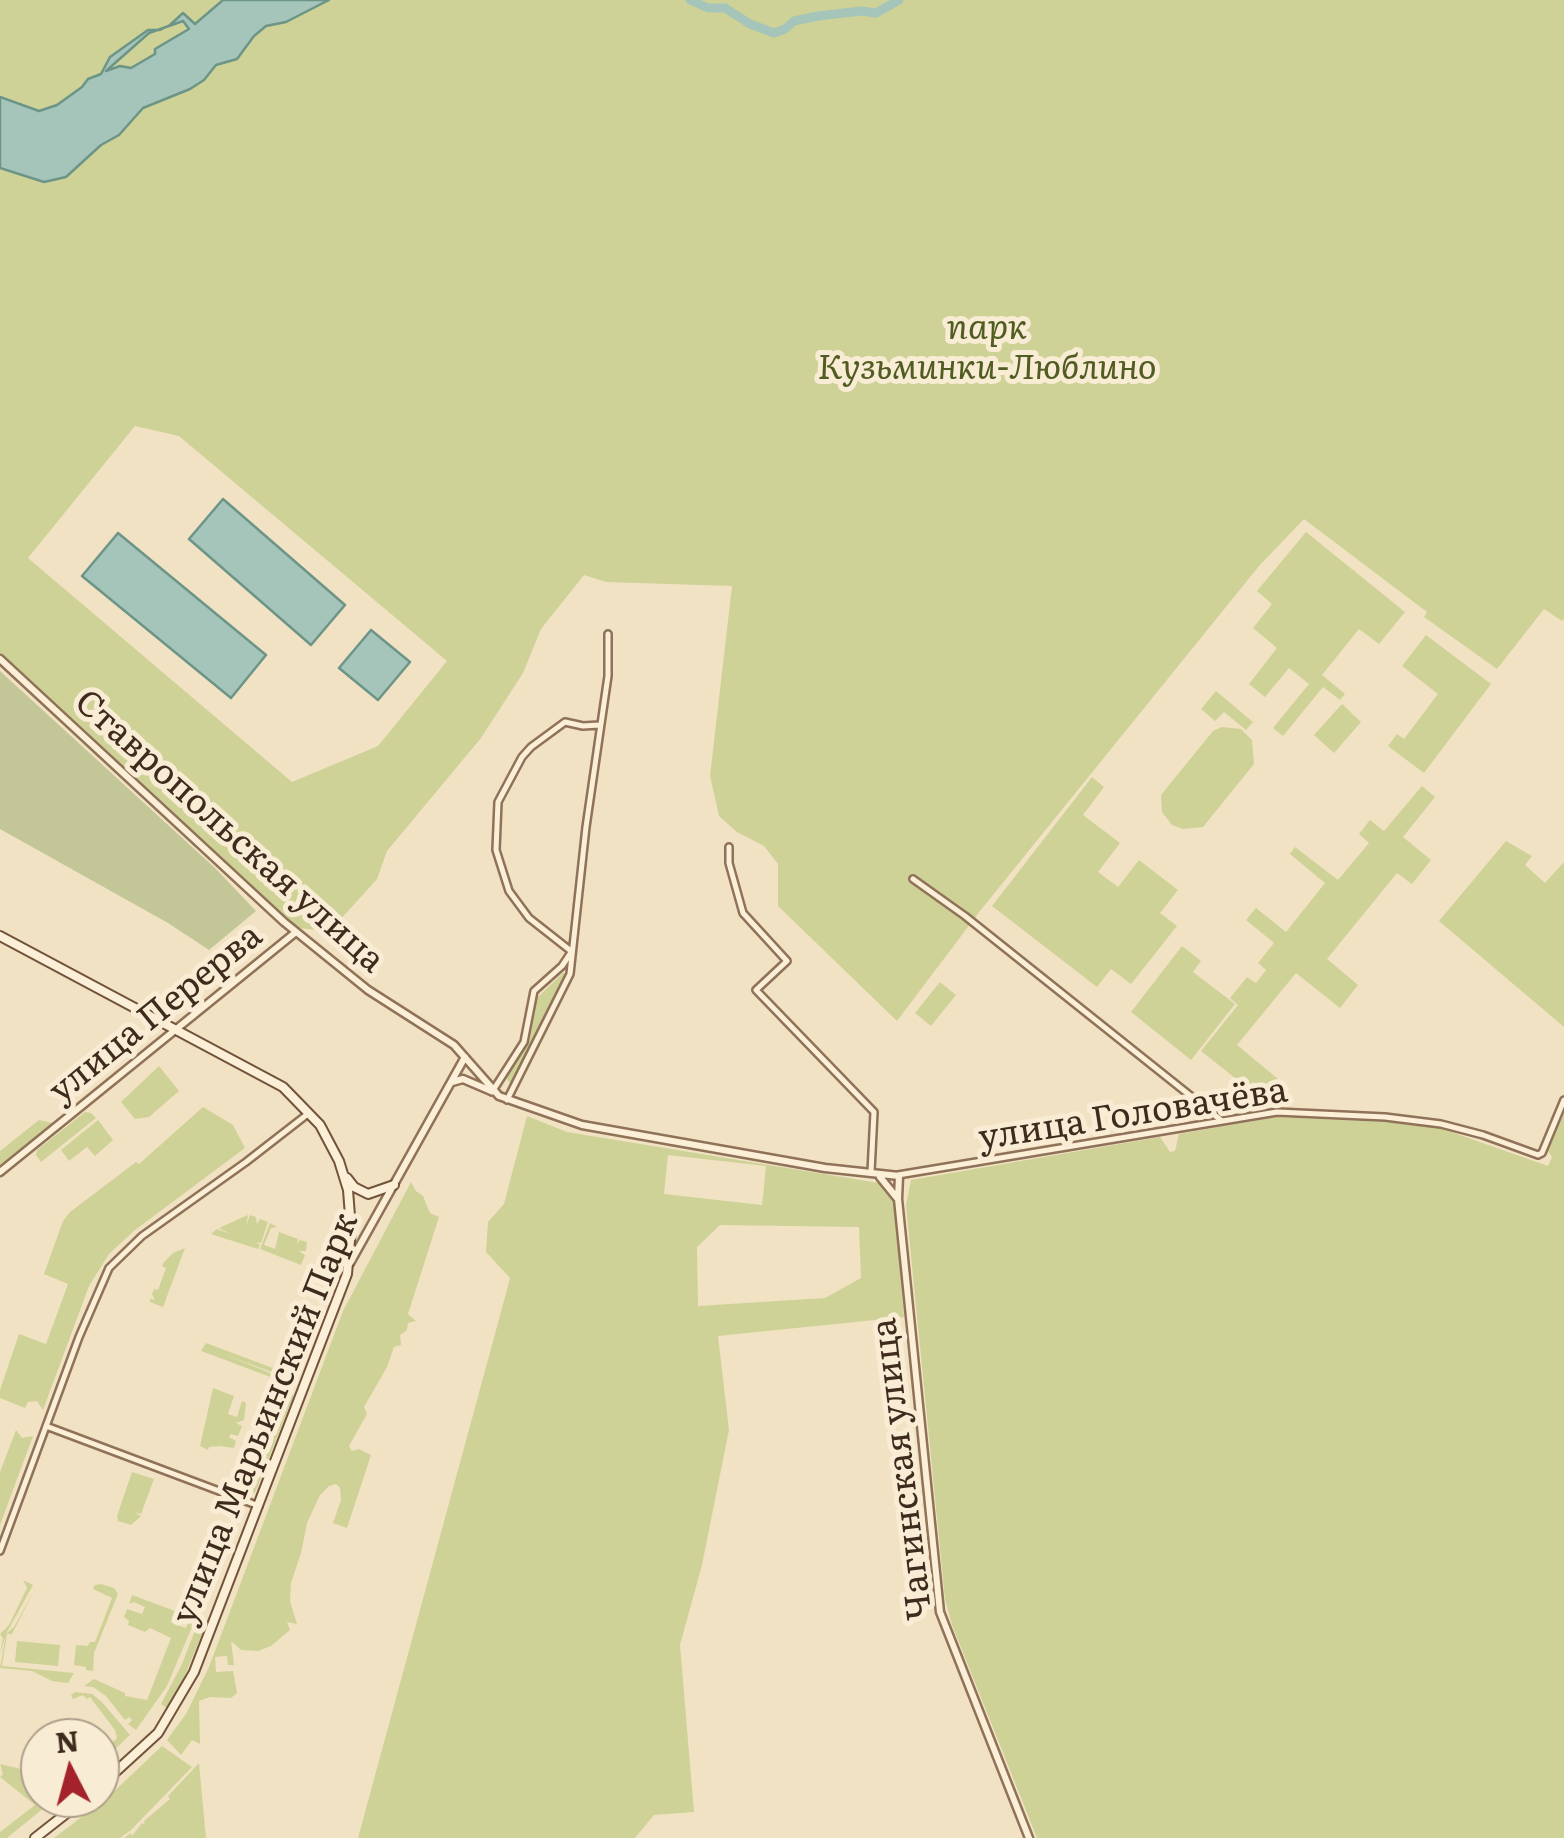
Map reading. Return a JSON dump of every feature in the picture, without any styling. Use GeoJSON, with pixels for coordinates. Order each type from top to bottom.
{"type":"FeatureCollection","features":[{"type":"Feature","properties":{"kind":"main road"},"geometry":{"type":"LineString","coordinates":[[0,936],[283,1088],[309,1112],[354,1187],[368,1194],[394,1185]]}},
{"type":"Feature","properties":{"kind":"main road"},"geometry":{"type":"LineString","coordinates":[[342,1170],[351,1220],[350,1264]]}},
{"type":"Feature","properties":{"kind":"main road","name":"улица Марьинский Парк"},"geometry":{"type":"LineString","coordinates":[[120,1767],[158,1732],[194,1672],[350,1264]]}},
{"type":"Feature","properties":{"kind":"main road"},"geometry":{"type":"LineString","coordinates":[[35,1838],[60,1818]]}},
{"type":"Feature","properties":{"kind":"street"},"geometry":{"type":"LineString","coordinates":[[507,1100],[570,974],[608,676],[608,634]]}},
{"type":"Feature","properties":{"kind":"street","name":"Ставропольская улица"},"geometry":{"type":"LineString","coordinates":[[0,659],[296,932],[368,990],[454,1045],[492,1092],[582,1124],[874,1175],[895,1182]]}},
{"type":"Feature","properties":{"kind":"street"},"geometry":{"type":"LineString","coordinates":[[571,951],[528,918],[509,891],[496,850],[498,802],[531,747],[565,722],[599,724]]}},
{"type":"Feature","properties":{"kind":"street"},"geometry":{"type":"LineString","coordinates":[[728,847],[743,912],[788,960],[756,990],[874,1112],[874,1175]]}},
{"type":"Feature","properties":{"kind":"street"},"geometry":{"type":"LineString","coordinates":[[913,879],[1222,1120]]}},
{"type":"Feature","properties":{"kind":"street","name":"улица Перерва"},"geometry":{"type":"LineString","coordinates":[[0,1172],[296,932]]}},
{"type":"Feature","properties":{"kind":"street"},"geometry":{"type":"LineString","coordinates":[[450,1084],[463,1079],[492,1092],[524,1042],[534,990],[562,966],[571,951]]}},
{"type":"Feature","properties":{"kind":"street","name":"улица Марьинский Парк"},"geometry":{"type":"LineString","coordinates":[[350,1264],[465,1058]]}},
{"type":"Feature","properties":{"kind":"street","name":"улица Головачёва"},"geometry":{"type":"LineString","coordinates":[[895,1182],[910,1175],[1277,1112],[1441,1124],[1483,1134],[1538,1155],[1564,1100]]}},
{"type":"Feature","properties":{"kind":"street"},"geometry":{"type":"LineString","coordinates":[[0,1550],[94,1300],[116,1260],[142,1236],[309,1112]]}},
{"type":"Feature","properties":{"kind":"street","name":"Чагинская улица"},"geometry":{"type":"LineString","coordinates":[[895,1182],[939,1609],[1029,1838]]}},
{"type":"Feature","properties":{"kind":"street"},"geometry":{"type":"LineString","coordinates":[[46,1426],[259,1506]]}},
{"type":"Feature","properties":{"kind":"green space","name":"парк Кузьминки-Люблино"},"geometry":{"type":"Polygon","coordinates":[[[0,0],[1564,0],[1564,619],[1544,609],[1497,669],[1424,617],[1427,612],[1304,519],[1259,566],[980,911],[897,1021],[778,906],[778,864],[764,846],[737,832],[719,816],[710,776],[732,586],[606,582],[584,575],[541,629],[523,673],[481,738],[387,851],[377,879],[330,931],[297,928],[0,653],[0,0]],[[135,426],[28,558],[292,782],[378,746],[447,661],[179,436],[135,426]]]}},
{"type":"Feature","properties":{"kind":"green space"},"geometry":{"type":"Polygon","coordinates":[[[1306,532],[1405,612],[1379,644],[1359,629],[1322,675],[1345,694],[1340,700],[1323,687],[1283,736],[1273,728],[1309,684],[1289,668],[1265,697],[1249,684],[1277,648],[1253,628],[1272,604],[1257,591],[1306,532]]]}},
{"type":"Feature","properties":{"kind":"green space"},"geometry":{"type":"Polygon","coordinates":[[[1426,635],[1491,684],[1424,773],[1388,746],[1397,734],[1404,739],[1438,694],[1402,666],[1426,635]]]}},
{"type":"Feature","properties":{"kind":"green space"},"geometry":{"type":"Polygon","coordinates":[[[0,671],[215,868],[256,911],[209,950],[0,829],[0,671]]]}},
{"type":"Feature","properties":{"kind":"green space"},"geometry":{"type":"Polygon","coordinates":[[[1216,691],[1253,722],[1246,730],[1224,712],[1215,721],[1201,709],[1216,691]]]}},
{"type":"Feature","properties":{"kind":"green space"},"geometry":{"type":"Polygon","coordinates":[[[1342,704],[1361,722],[1334,753],[1314,735],[1342,704]]]}},
{"type":"Feature","properties":{"kind":"green space"},"geometry":{"type":"Polygon","coordinates":[[[1222,727],[1241,729],[1252,740],[1254,764],[1203,827],[1183,829],[1172,825],[1162,812],[1161,795],[1213,731],[1222,727]]]}},
{"type":"Feature","properties":{"kind":"green space"},"geometry":{"type":"Polygon","coordinates":[[[1092,777],[1104,787],[1083,815],[1120,843],[1098,872],[1118,887],[1139,860],[1178,890],[1160,913],[1177,926],[1131,984],[1111,969],[1097,987],[992,906],[1092,777]]]}},
{"type":"Feature","properties":{"kind":"green space"},"geometry":{"type":"Polygon","coordinates":[[[1422,786],[1435,797],[1403,837],[1431,860],[1412,884],[1397,873],[1327,959],[1358,985],[1340,1008],[1296,973],[1237,1045],[1278,1079],[1267,1093],[1253,1082],[1239,1099],[1232,1093],[1240,1082],[1201,1051],[1238,1005],[1230,998],[1247,977],[1256,983],[1266,970],[1258,963],[1274,943],[1246,920],[1256,908],[1286,932],[1325,883],[1290,854],[1295,847],[1338,880],[1369,843],[1359,834],[1370,820],[1384,831],[1422,786]]]}},
{"type":"Feature","properties":{"kind":"green space"},"geometry":{"type":"Polygon","coordinates":[[[1506,841],[1532,856],[1525,865],[1545,883],[1564,862],[1564,1027],[1439,921],[1506,841]]]}},
{"type":"Feature","properties":{"kind":"green space"},"geometry":{"type":"Polygon","coordinates":[[[1182,946],[1201,961],[1193,972],[1235,1004],[1191,1060],[1131,1012],[1182,946]]]}},
{"type":"Feature","properties":{"kind":"green space"},"geometry":{"type":"Polygon","coordinates":[[[563,973],[513,1087],[506,1078],[530,1039],[537,998],[563,973]]]}},
{"type":"Feature","properties":{"kind":"green space"},"geometry":{"type":"Polygon","coordinates":[[[940,982],[956,995],[931,1026],[915,1013],[940,982]]]}},
{"type":"Feature","properties":{"kind":"green space"},"geometry":{"type":"Polygon","coordinates":[[[159,1066],[179,1091],[149,1117],[135,1119],[121,1102],[159,1066]]]}},
{"type":"Feature","properties":{"kind":"green space"},"geometry":{"type":"Polygon","coordinates":[[[203,1107],[233,1125],[245,1148],[109,1254],[89,1286],[43,1410],[37,1401],[28,1402],[25,1408],[0,1398],[19,1334],[46,1344],[68,1284],[44,1274],[63,1221],[136,1162],[139,1164],[203,1107]]]}},
{"type":"Feature","properties":{"kind":"green space"},"geometry":{"type":"Polygon","coordinates":[[[85,1112],[96,1118],[41,1162],[37,1150],[85,1112]]]}},
{"type":"Feature","properties":{"kind":"green space"},"geometry":{"type":"Polygon","coordinates":[[[1564,1113],[1564,1838],[1037,1838],[945,1599],[906,1205],[911,1180],[1160,1137],[1170,1152],[1175,1151],[1179,1134],[1277,1117],[1440,1128],[1548,1166],[1552,1157],[1548,1151],[1564,1113]]]}},
{"type":"Feature","properties":{"kind":"green space"},"geometry":{"type":"Polygon","coordinates":[[[527,1116],[567,1132],[879,1183],[894,1203],[904,1317],[718,1336],[729,1430],[702,1565],[680,1645],[694,1812],[654,1815],[635,1838],[358,1838],[510,1278],[486,1252],[488,1222],[504,1204],[527,1116]],[[668,1155],[664,1194],[762,1205],[766,1166],[668,1155]],[[720,1225],[697,1247],[698,1306],[825,1298],[861,1278],[859,1227],[720,1225]]]}},
{"type":"Feature","properties":{"kind":"green space"},"geometry":{"type":"Polygon","coordinates":[[[39,1120],[53,1123],[0,1165],[0,1151],[39,1120]]]}},
{"type":"Feature","properties":{"kind":"green space"},"geometry":{"type":"Polygon","coordinates":[[[98,1120],[113,1140],[95,1156],[87,1147],[69,1161],[61,1150],[98,1120]]]}},
{"type":"Feature","properties":{"kind":"green space"},"geometry":{"type":"Polygon","coordinates":[[[411,1182],[430,1213],[439,1217],[408,1314],[416,1321],[408,1323],[407,1330],[400,1335],[401,1345],[394,1347],[364,1407],[367,1414],[349,1446],[352,1451],[359,1449],[371,1455],[347,1528],[333,1523],[341,1500],[340,1488],[336,1484],[329,1486],[320,1495],[307,1523],[291,1583],[290,1601],[297,1624],[287,1622],[290,1630],[258,1651],[241,1650],[231,1641],[234,1665],[228,1665],[227,1656],[215,1657],[216,1672],[233,1671],[237,1693],[231,1698],[199,1701],[200,1744],[192,1740],[181,1755],[167,1740],[186,1714],[209,1667],[343,1311],[411,1182]]]}},
{"type":"Feature","properties":{"kind":"green space"},"geometry":{"type":"Polygon","coordinates":[[[248,1215],[246,1226],[250,1215],[256,1217],[257,1224],[260,1219],[268,1222],[261,1243],[256,1242],[260,1245],[258,1249],[211,1234],[217,1229],[230,1234],[219,1228],[248,1215]]]}},
{"type":"Feature","properties":{"kind":"green space"},"geometry":{"type":"Polygon","coordinates":[[[270,1223],[277,1227],[271,1228],[264,1245],[275,1249],[279,1232],[298,1239],[297,1244],[300,1240],[307,1242],[306,1251],[299,1251],[305,1255],[301,1265],[260,1249],[270,1223]]]}},
{"type":"Feature","properties":{"kind":"green space"},"geometry":{"type":"Polygon","coordinates":[[[185,1248],[163,1307],[150,1302],[155,1300],[152,1294],[154,1289],[158,1290],[166,1268],[162,1266],[164,1262],[185,1248]]]}},
{"type":"Feature","properties":{"kind":"green space"},"geometry":{"type":"Polygon","coordinates":[[[206,1343],[278,1370],[277,1374],[223,1354],[283,1378],[284,1382],[201,1351],[206,1343]]]}},
{"type":"Feature","properties":{"kind":"green space"},"geometry":{"type":"Polygon","coordinates":[[[213,1388],[234,1396],[228,1414],[237,1417],[242,1401],[246,1403],[244,1420],[236,1423],[242,1426],[238,1436],[229,1437],[236,1441],[234,1448],[220,1446],[208,1450],[200,1446],[213,1388]]]}},
{"type":"Feature","properties":{"kind":"green space"},"geometry":{"type":"Polygon","coordinates":[[[287,1389],[293,1397],[255,1493],[248,1490],[287,1389]]]}},
{"type":"Feature","properties":{"kind":"green space"},"geometry":{"type":"Polygon","coordinates":[[[16,1430],[22,1438],[33,1436],[0,1525],[0,1472],[16,1430]]]}},
{"type":"Feature","properties":{"kind":"green space"},"geometry":{"type":"Polygon","coordinates":[[[132,1472],[154,1479],[141,1514],[134,1512],[141,1516],[131,1525],[118,1521],[117,1516],[132,1472]]]}},
{"type":"Feature","properties":{"kind":"green space"},"geometry":{"type":"Polygon","coordinates":[[[23,1580],[33,1585],[6,1634],[36,1587],[12,1634],[7,1634],[2,1666],[74,1673],[68,1683],[52,1681],[32,1671],[0,1668],[6,1635],[0,1654],[0,1634],[9,1625],[27,1588],[23,1580]]]}},
{"type":"Feature","properties":{"kind":"green space"},"geometry":{"type":"Polygon","coordinates":[[[101,1584],[114,1588],[118,1594],[94,1653],[93,1671],[74,1665],[76,1645],[95,1642],[112,1598],[93,1589],[101,1584]]]}},
{"type":"Feature","properties":{"kind":"green space"},"geometry":{"type":"Polygon","coordinates":[[[132,1595],[175,1611],[171,1622],[174,1624],[186,1628],[190,1618],[195,1620],[167,1686],[136,1730],[128,1724],[132,1720],[125,1720],[106,1696],[84,1686],[94,1679],[125,1696],[147,1700],[171,1638],[150,1628],[145,1632],[128,1625],[124,1617],[127,1609],[142,1614],[145,1607],[129,1604],[132,1595]]]}},
{"type":"Feature","properties":{"kind":"green space"},"geometry":{"type":"Polygon","coordinates":[[[199,1620],[206,1624],[167,1708],[161,1704],[199,1620]]]}},
{"type":"Feature","properties":{"kind":"green space"},"geometry":{"type":"Polygon","coordinates":[[[17,1641],[60,1645],[58,1666],[15,1662],[17,1641]]]}},
{"type":"Feature","properties":{"kind":"green space"},"geometry":{"type":"Polygon","coordinates":[[[92,1694],[116,1718],[106,1718],[90,1697],[73,1699],[71,1695],[92,1694]]]}},
{"type":"Feature","properties":{"kind":"green space"},"geometry":{"type":"Polygon","coordinates":[[[120,1723],[130,1735],[120,1744],[120,1723]]]}},
{"type":"Feature","properties":{"kind":"green space"},"geometry":{"type":"Polygon","coordinates":[[[162,1746],[192,1767],[120,1838],[54,1838],[80,1818],[120,1818],[120,1786],[162,1746]]]}},
{"type":"Feature","properties":{"kind":"green space"},"geometry":{"type":"Polygon","coordinates":[[[199,1763],[206,1838],[124,1838],[131,1833],[132,1836],[142,1823],[145,1825],[144,1821],[170,1799],[168,1796],[199,1763]]]}},
{"type":"Feature","properties":{"kind":"green space"},"geometry":{"type":"Polygon","coordinates":[[[0,1764],[20,1769],[20,1793],[0,1777],[0,1764]]]}},
{"type":"Feature","properties":{"kind":"green space"},"geometry":{"type":"Polygon","coordinates":[[[20,1817],[32,1818],[7,1838],[0,1838],[0,1832],[20,1817]]]}},
{"type":"Feature","properties":{"kind":"water"},"geometry":{"type":"Polygon","coordinates":[[[223,0],[329,0],[286,22],[266,26],[237,59],[216,65],[190,89],[143,108],[119,135],[101,145],[66,177],[44,182],[0,168],[0,97],[39,111],[57,105],[88,79],[101,74],[110,57],[148,30],[158,30],[149,33],[106,71],[120,66],[131,68],[189,29],[183,21],[166,27],[183,13],[195,24],[223,0]]]}},
{"type":"Feature","properties":{"kind":"water"},"geometry":{"type":"Polygon","coordinates":[[[223,499],[345,605],[311,645],[189,539],[223,499]]]}},
{"type":"Feature","properties":{"kind":"water"},"geometry":{"type":"Polygon","coordinates":[[[118,533],[266,655],[231,698],[82,576],[118,533]]]}},
{"type":"Feature","properties":{"kind":"water"},"geometry":{"type":"Polygon","coordinates":[[[371,630],[410,662],[378,700],[339,668],[371,630]]]}},
{"type":"Feature","properties":{"kind":"waterway"},"geometry":{"type":"LineString","coordinates":[[690,0],[708,8],[725,8],[774,33],[794,21],[818,16],[876,13],[899,0]]}}]}
